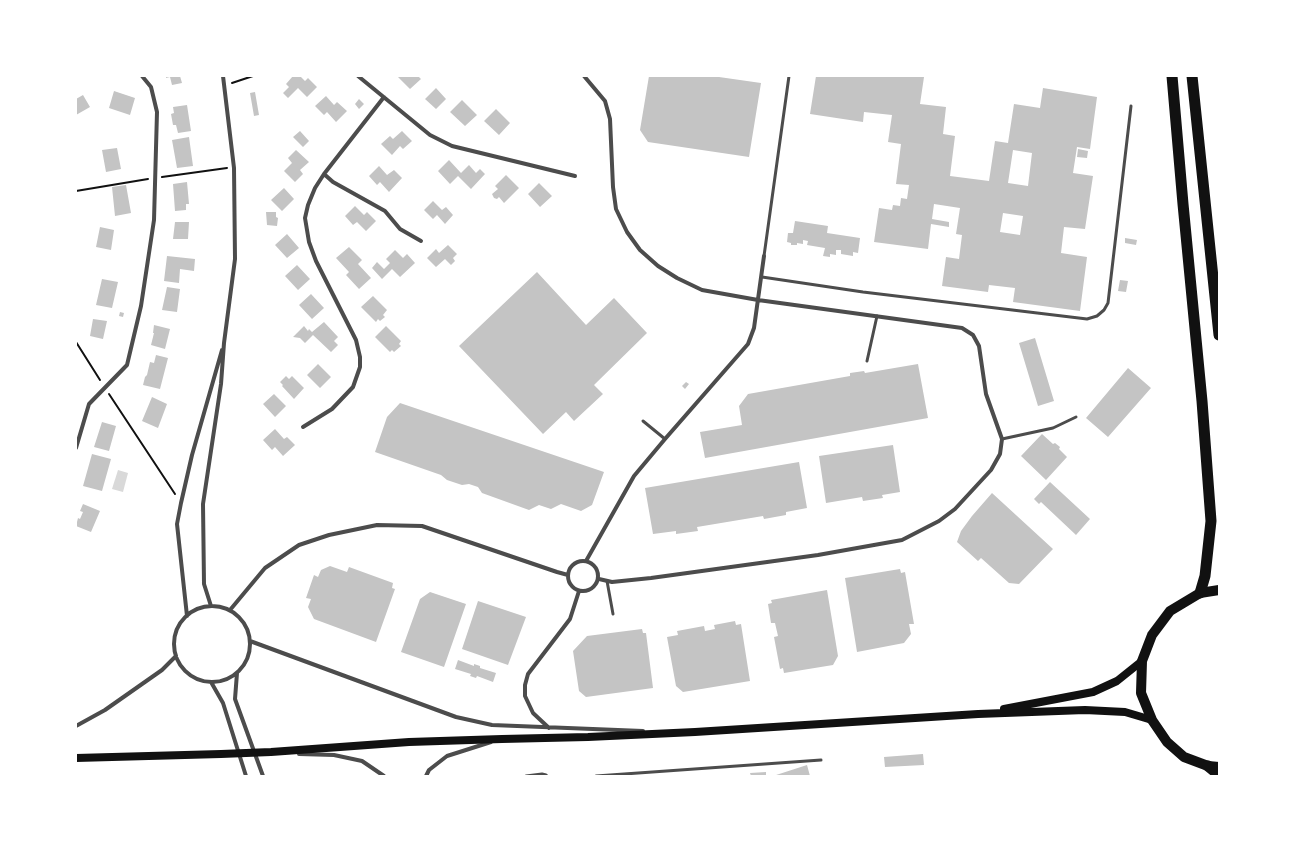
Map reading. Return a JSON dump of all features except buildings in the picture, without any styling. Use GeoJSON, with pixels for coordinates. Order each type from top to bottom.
{"type":"FeatureCollection","features":[{"type":"Feature","properties":{"kind":"highway"},"geometry":{"type":"LineString","coordinates":[[1172,76],[1202,401],[1211,521],[1205,576],[1200,593]]}},
{"type":"Feature","properties":{"kind":"highway"},"geometry":{"type":"LineString","coordinates":[[1192,76],[1219,335]]}},
{"type":"Feature","properties":{"kind":"highway"},"geometry":{"type":"LineString","coordinates":[[1214,767],[1219,775]]}},
{"type":"Feature","properties":{"kind":"main road"},"geometry":{"type":"LineString","coordinates":[[1214,767],[1184,757],[1167,742],[1152,720],[1141,694],[1142,661],[1152,635],[1170,611],[1200,593],[1219,590]]}},
{"type":"Feature","properties":{"kind":"main road"},"geometry":{"type":"LineString","coordinates":[[978,714],[1093,692],[1117,681],[1142,661]]}},
{"type":"Feature","properties":{"kind":"main road"},"geometry":{"type":"LineString","coordinates":[[76,758],[271,752],[409,742],[588,737],[695,732],[978,714],[1085,710],[1125,712],[1152,720]]}},
{"type":"Feature","properties":{"kind":"street"},"geometry":{"type":"LineString","coordinates":[[76,448],[89,404],[127,365],[141,306],[154,220],[157,112],[151,87],[142,76]]}},
{"type":"Feature","properties":{"kind":"street"},"geometry":{"type":"LineString","coordinates":[[211,606],[204,584],[203,504],[221,384],[224,343],[236,259],[234,168],[223,76]]}},
{"type":"Feature","properties":{"kind":"street"},"geometry":{"type":"LineString","coordinates":[[358,76],[430,135],[452,146],[575,176]]}},
{"type":"Feature","properties":{"kind":"street"},"geometry":{"type":"LineString","coordinates":[[584,76],[605,101],[610,119],[613,187],[616,210],[627,232],[640,250],[658,266],[677,278],[702,290],[758,300],[962,328],[973,335],[979,346],[986,394],[1002,439],[1000,454],[991,470],[955,509],[939,521],[902,540],[818,555],[650,578],[612,582],[599,579]]}},
{"type":"Feature","properties":{"kind":"street"},"geometry":{"type":"LineString","coordinates":[[303,427],[332,409],[353,387],[360,367],[360,357],[356,340],[308,242],[305,218],[308,205],[315,188],[324,174],[384,97]]}},
{"type":"Feature","properties":{"kind":"street"},"geometry":{"type":"LineString","coordinates":[[324,174],[333,182],[385,211],[400,229],[421,241]]}},
{"type":"Feature","properties":{"kind":"street"},"geometry":{"type":"LineString","coordinates":[[586,561],[634,476],[748,344],[754,328],[764,256]]}},
{"type":"Feature","properties":{"kind":"street"},"geometry":{"type":"LineString","coordinates":[[187,616],[178,524],[181,503],[192,455],[224,343]]}},
{"type":"Feature","properties":{"kind":"street"},"geometry":{"type":"LineString","coordinates":[[230,610],[265,568],[299,546],[329,535],[377,525],[422,526],[568,575]]}},
{"type":"Feature","properties":{"kind":"street"},"geometry":{"type":"LineString","coordinates":[[580,561],[586,561],[594,566],[599,574],[599,579],[597,584],[589,591],[579,591],[570,585],[568,575],[574,564],[580,561]]}},
{"type":"Feature","properties":{"kind":"street"},"geometry":{"type":"LineString","coordinates":[[550,728],[533,713],[526,696],[526,679],[528,674],[570,619],[579,591]]}},
{"type":"Feature","properties":{"kind":"street"},"geometry":{"type":"LineString","coordinates":[[202,607],[221,607],[230,610],[244,623],[248,632],[250,650],[247,659],[237,674],[229,678],[211,682],[199,680],[189,674],[181,666],[176,656],[174,645],[180,624],[194,610],[202,607]]}},
{"type":"Feature","properties":{"kind":"street"},"geometry":{"type":"LineString","coordinates":[[250,641],[456,717],[492,725],[695,732]]}},
{"type":"Feature","properties":{"kind":"street"},"geometry":{"type":"LineString","coordinates":[[76,726],[112,706],[162,670],[176,656]]}},
{"type":"Feature","properties":{"kind":"street"},"geometry":{"type":"LineString","coordinates":[[237,674],[236,698],[263,776]]}},
{"type":"Feature","properties":{"kind":"street"},"geometry":{"type":"LineString","coordinates":[[211,682],[223,703],[246,776]]}},
{"type":"Feature","properties":{"kind":"street"},"geometry":{"type":"LineString","coordinates":[[426,776],[429,770],[447,756],[502,739]]}},
{"type":"Feature","properties":{"kind":"street"},"geometry":{"type":"LineString","coordinates":[[271,752],[334,756],[362,761],[384,776]]}},
{"type":"Feature","properties":{"kind":"lane"},"geometry":{"type":"LineString","coordinates":[[764,256],[789,76]]}},
{"type":"Feature","properties":{"kind":"lane"},"geometry":{"type":"LineString","coordinates":[[762,277],[862,292],[1087,319],[1097,316],[1104,310],[1108,303],[1131,106]]}},
{"type":"Feature","properties":{"kind":"lane"},"geometry":{"type":"LineString","coordinates":[[867,361],[877,316]]}},
{"type":"Feature","properties":{"kind":"lane"},"geometry":{"type":"LineString","coordinates":[[1002,439],[1053,428],[1076,417]]}},
{"type":"Feature","properties":{"kind":"lane"},"geometry":{"type":"LineString","coordinates":[[643,421],[665,439]]}},
{"type":"Feature","properties":{"kind":"lane"},"geometry":{"type":"LineString","coordinates":[[607,581],[613,614]]}},
{"type":"Feature","properties":{"kind":"lane"},"geometry":{"type":"LineString","coordinates":[[596,776],[821,760]]}},
{"type":"Feature","properties":{"kind":"lane"},"geometry":{"type":"LineString","coordinates":[[526,776],[546,775]]}},
{"type":"Feature","properties":{"kind":"path"},"geometry":{"type":"LineString","coordinates":[[225,85],[253,76]]}},
{"type":"Feature","properties":{"kind":"path"},"geometry":{"type":"LineString","coordinates":[[76,342],[181,503]]}},
{"type":"Feature","properties":{"kind":"shaded area"},"geometry":{"type":"Polygon","coordinates":[[[118,470],[128,473],[123,492],[112,489],[118,470]]]}}]}
